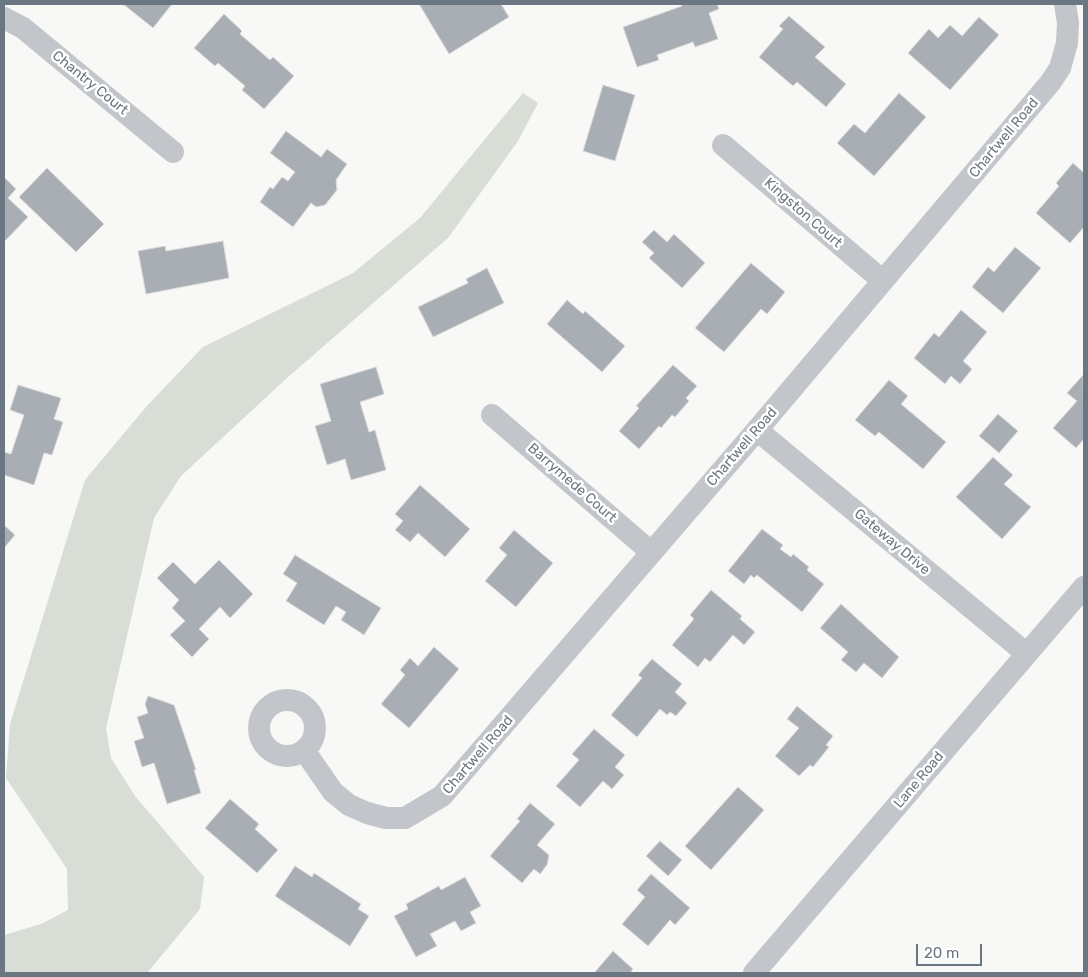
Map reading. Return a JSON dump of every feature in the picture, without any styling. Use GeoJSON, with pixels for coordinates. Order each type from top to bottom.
{"type":"FeatureCollection","features":[{"type":"Feature","properties":{"kind":"street","name":"Chartwell Road"},"geometry":{"type":"LineString","coordinates":[[304,750],[333,792],[349,805],[367,813],[386,818],[405,818],[442,796],[757,430],[1050,83],[1060,68],[1067,42],[1068,23],[1065,4]]}},
{"type":"Feature","properties":{"kind":"street","name":"Chantry Court"},"geometry":{"type":"LineString","coordinates":[[4,18],[23,28],[173,152]]}},
{"type":"Feature","properties":{"kind":"street","name":"Kingston Court"},"geometry":{"type":"LineString","coordinates":[[723,144],[883,281]]}},
{"type":"Feature","properties":{"kind":"street","name":"Barrymede Court"},"geometry":{"type":"LineString","coordinates":[[492,415],[651,552]]}},
{"type":"Feature","properties":{"kind":"street","name":"Gateway Drive"},"geometry":{"type":"LineString","coordinates":[[757,430],[1027,654]]}},
{"type":"Feature","properties":{"kind":"street","name":"Lane Road"},"geometry":{"type":"LineString","coordinates":[[754,973],[1084,587]]}},
{"type":"Feature","properties":{"kind":"shaded area"},"geometry":{"type":"Polygon","coordinates":[[[523,93],[538,103],[518,141],[448,238],[287,378],[181,476],[154,518],[106,728],[111,758],[135,796],[204,877],[200,909],[147,973],[4,973],[4,935],[41,924],[68,910],[67,869],[6,778],[10,724],[85,480],[146,407],[203,347],[353,273],[420,218],[523,93]]]}},
{"type":"Feature","properties":{"kind":"building"},"geometry":{"type":"Polygon","coordinates":[[[123,4],[172,4],[153,28],[123,4]]]}},
{"type":"Feature","properties":{"kind":"building"},"geometry":{"type":"Polygon","coordinates":[[[419,4],[501,4],[509,17],[449,54],[419,4]]]}},
{"type":"Feature","properties":{"kind":"building"},"geometry":{"type":"Polygon","coordinates":[[[681,4],[717,4],[719,9],[709,13],[718,39],[695,47],[693,42],[657,55],[659,60],[637,67],[623,27],[682,6],[681,4]]]}},
{"type":"Feature","properties":{"kind":"building"},"geometry":{"type":"Polygon","coordinates":[[[224,14],[242,31],[240,34],[270,60],[273,57],[294,76],[264,109],[242,90],[245,86],[218,63],[215,66],[194,48],[224,14]]]}},
{"type":"Feature","properties":{"kind":"building"},"geometry":{"type":"Polygon","coordinates":[[[789,16],[825,47],[815,57],[846,84],[826,107],[797,82],[793,86],[759,57],[783,29],[779,26],[789,16]]]}},
{"type":"Feature","properties":{"kind":"building"},"geometry":{"type":"Polygon","coordinates":[[[979,17],[999,35],[950,90],[908,53],[929,29],[938,38],[950,25],[962,36],[979,17]]]}},
{"type":"Feature","properties":{"kind":"building"},"geometry":{"type":"Polygon","coordinates":[[[603,85],[635,95],[615,161],[583,151],[603,85]]]}},
{"type":"Feature","properties":{"kind":"building"},"geometry":{"type":"Polygon","coordinates":[[[899,93],[926,117],[874,176],[837,143],[854,124],[865,133],[899,93]]]}},
{"type":"Feature","properties":{"kind":"building"},"geometry":{"type":"Polygon","coordinates":[[[286,131],[321,157],[327,149],[347,164],[336,180],[337,190],[325,205],[316,207],[311,203],[293,227],[260,202],[270,187],[273,189],[282,177],[288,181],[295,172],[270,153],[286,131]]]}},
{"type":"Feature","properties":{"kind":"building"},"geometry":{"type":"Polygon","coordinates":[[[1073,163],[1084,173],[1084,227],[1070,243],[1036,213],[1059,186],[1056,183],[1073,163]]]}},
{"type":"Feature","properties":{"kind":"building"},"geometry":{"type":"Polygon","coordinates":[[[47,168],[104,224],[76,252],[19,197],[47,168]]]}},
{"type":"Feature","properties":{"kind":"building"},"geometry":{"type":"Polygon","coordinates":[[[4,177],[16,189],[8,198],[28,217],[4,242],[4,177]]]}},
{"type":"Feature","properties":{"kind":"building"},"geometry":{"type":"Polygon","coordinates":[[[654,230],[667,242],[674,234],[705,263],[682,288],[649,258],[654,253],[642,242],[654,230]]]}},
{"type":"Feature","properties":{"kind":"building"},"geometry":{"type":"Polygon","coordinates":[[[223,241],[229,278],[146,294],[138,251],[165,246],[166,251],[223,241]]]}},
{"type":"Feature","properties":{"kind":"building"},"geometry":{"type":"Polygon","coordinates":[[[1015,247],[1041,268],[1003,313],[972,287],[988,267],[994,272],[1015,247]]]}},
{"type":"Feature","properties":{"kind":"building"},"geometry":{"type":"Polygon","coordinates":[[[751,263],[785,292],[767,314],[761,309],[724,352],[695,328],[751,263]]]}},
{"type":"Feature","properties":{"kind":"building"},"geometry":{"type":"Polygon","coordinates":[[[487,268],[504,303],[433,337],[418,307],[468,283],[466,279],[487,268]]]}},
{"type":"Feature","properties":{"kind":"building"},"geometry":{"type":"Polygon","coordinates":[[[567,300],[583,314],[585,311],[625,346],[602,372],[547,324],[567,300]]]}},
{"type":"Feature","properties":{"kind":"building"},"geometry":{"type":"Polygon","coordinates":[[[961,310],[987,332],[963,361],[972,369],[960,384],[951,376],[945,384],[914,358],[934,333],[939,337],[961,310]]]}},
{"type":"Feature","properties":{"kind":"building"},"geometry":{"type":"Polygon","coordinates":[[[673,365],[697,386],[686,398],[689,401],[675,417],[672,415],[661,428],[659,426],[639,449],[619,431],[639,408],[636,406],[673,365]]]}},
{"type":"Feature","properties":{"kind":"building"},"geometry":{"type":"Polygon","coordinates":[[[376,367],[384,394],[360,402],[369,432],[375,430],[386,470],[351,480],[345,459],[327,465],[315,426],[331,421],[320,384],[376,367]]]}},
{"type":"Feature","properties":{"kind":"building"},"geometry":{"type":"Polygon","coordinates":[[[1083,375],[1084,439],[1076,448],[1053,428],[1077,401],[1067,393],[1083,375]]]}},
{"type":"Feature","properties":{"kind":"building"},"geometry":{"type":"Polygon","coordinates":[[[889,380],[908,396],[901,404],[946,442],[923,469],[879,432],[875,436],[855,420],[889,380]]]}},
{"type":"Feature","properties":{"kind":"building"},"geometry":{"type":"Polygon","coordinates":[[[18,385],[61,398],[54,419],[63,422],[52,455],[44,453],[34,485],[4,475],[4,452],[11,454],[24,415],[10,410],[18,385]]]}},
{"type":"Feature","properties":{"kind":"building"},"geometry":{"type":"Polygon","coordinates":[[[998,414],[1018,431],[999,453],[979,436],[998,414]]]}},
{"type":"Feature","properties":{"kind":"building"},"geometry":{"type":"Polygon","coordinates":[[[993,457],[1013,475],[1004,484],[1031,507],[1002,539],[956,497],[993,457]]]}},
{"type":"Feature","properties":{"kind":"building"},"geometry":{"type":"Polygon","coordinates":[[[420,485],[470,529],[445,557],[418,533],[410,542],[395,530],[403,521],[395,514],[420,485]]]}},
{"type":"Feature","properties":{"kind":"building"},"geometry":{"type":"Polygon","coordinates":[[[4,525],[15,535],[4,548],[4,525]]]}},
{"type":"Feature","properties":{"kind":"building"},"geometry":{"type":"Polygon","coordinates":[[[762,529],[783,545],[780,549],[791,557],[793,554],[809,567],[807,570],[824,584],[802,612],[757,575],[754,578],[751,575],[744,584],[728,571],[762,529]]]}},
{"type":"Feature","properties":{"kind":"building"},"geometry":{"type":"Polygon","coordinates":[[[514,530],[553,563],[516,607],[485,581],[507,555],[499,548],[514,530]]]}},
{"type":"Feature","properties":{"kind":"building"},"geometry":{"type":"Polygon","coordinates":[[[295,555],[381,608],[364,635],[341,620],[346,612],[336,606],[324,625],[286,601],[297,583],[283,574],[295,555]]]}},
{"type":"Feature","properties":{"kind":"building"},"geometry":{"type":"Polygon","coordinates":[[[219,560],[253,594],[230,618],[220,607],[199,629],[209,639],[192,657],[170,635],[185,621],[172,608],[179,600],[157,578],[173,562],[195,584],[219,560]]]}},
{"type":"Feature","properties":{"kind":"building"},"geometry":{"type":"Polygon","coordinates":[[[711,590],[742,616],[740,619],[755,632],[744,645],[733,635],[710,662],[705,658],[698,667],[672,645],[694,619],[690,615],[711,590]]]}},
{"type":"Feature","properties":{"kind":"building"},"geometry":{"type":"Polygon","coordinates":[[[841,604],[899,657],[882,678],[864,663],[856,672],[841,660],[848,652],[820,628],[841,604]]]}},
{"type":"Feature","properties":{"kind":"building"},"geometry":{"type":"Polygon","coordinates":[[[434,647],[459,669],[409,728],[381,704],[405,675],[400,670],[410,658],[418,666],[434,647]]]}},
{"type":"Feature","properties":{"kind":"building"},"geometry":{"type":"Polygon","coordinates":[[[652,659],[682,684],[675,692],[687,703],[676,716],[670,712],[667,715],[660,709],[637,737],[611,715],[642,678],[638,675],[652,659]]]}},
{"type":"Feature","properties":{"kind":"building"},"geometry":{"type":"Polygon","coordinates":[[[148,696],[174,705],[196,770],[194,770],[201,793],[167,804],[154,763],[142,767],[134,741],[144,738],[137,717],[148,713],[145,704],[148,696]]]}},
{"type":"Feature","properties":{"kind":"building"},"geometry":{"type":"Polygon","coordinates":[[[797,706],[833,736],[826,745],[829,747],[813,767],[810,765],[799,776],[775,756],[799,728],[787,719],[797,706]]]}},
{"type":"Feature","properties":{"kind":"building"},"geometry":{"type":"Polygon","coordinates":[[[594,729],[625,755],[615,767],[624,775],[612,789],[603,781],[580,807],[556,786],[579,760],[572,754],[594,729]]]}},
{"type":"Feature","properties":{"kind":"building"},"geometry":{"type":"Polygon","coordinates":[[[738,787],[764,810],[711,870],[685,846],[738,787]]]}},
{"type":"Feature","properties":{"kind":"building"},"geometry":{"type":"Polygon","coordinates":[[[230,799],[259,824],[255,829],[278,850],[257,873],[205,828],[230,799]]]}},
{"type":"Feature","properties":{"kind":"building"},"geometry":{"type":"Polygon","coordinates":[[[530,803],[555,824],[537,845],[549,855],[547,865],[540,874],[534,869],[522,883],[490,856],[520,821],[517,819],[530,803]]]}},
{"type":"Feature","properties":{"kind":"building"},"geometry":{"type":"Polygon","coordinates":[[[660,841],[682,860],[668,876],[646,856],[660,841]]]}},
{"type":"Feature","properties":{"kind":"building"},"geometry":{"type":"Polygon","coordinates":[[[295,866],[312,877],[314,873],[361,904],[358,909],[369,916],[350,946],[275,896],[295,866]]]}},
{"type":"Feature","properties":{"kind":"building"},"geometry":{"type":"Polygon","coordinates":[[[651,874],[690,908],[675,925],[670,920],[648,946],[622,924],[645,897],[637,890],[651,874]]]}},
{"type":"Feature","properties":{"kind":"building"},"geometry":{"type":"Polygon","coordinates":[[[465,877],[481,906],[470,912],[476,923],[461,931],[455,921],[430,934],[437,946],[416,957],[394,916],[408,909],[406,904],[439,886],[441,890],[465,877]]]}},
{"type":"Feature","properties":{"kind":"building"},"geometry":{"type":"Polygon","coordinates":[[[613,951],[633,969],[630,973],[594,973],[613,951]]]}}]}
